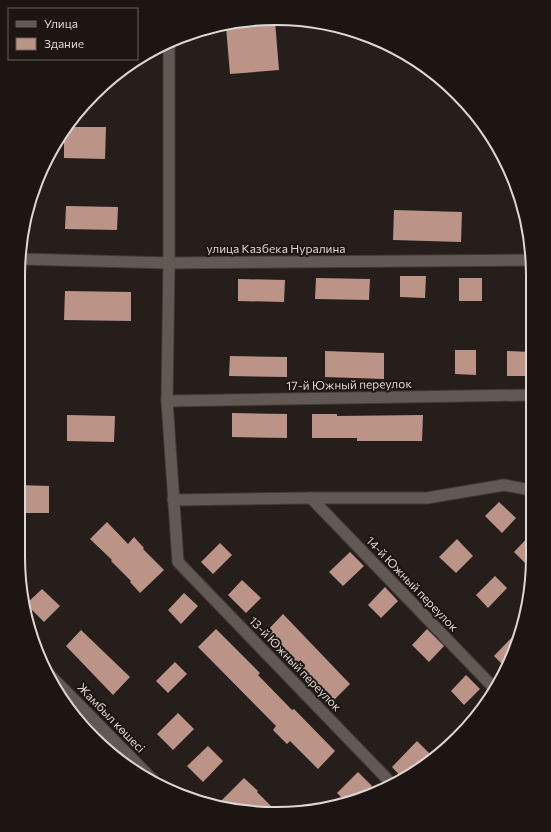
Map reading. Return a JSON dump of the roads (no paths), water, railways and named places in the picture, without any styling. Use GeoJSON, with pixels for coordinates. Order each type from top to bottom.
{"type":"FeatureCollection","features":[{"type":"Feature","properties":{"kind":"street"},"geometry":{"type":"LineString","coordinates":[[169,49],[169,263],[167,401],[173,500],[427,498],[504,486],[526,489]]}},
{"type":"Feature","properties":{"kind":"street","name":"улица Казбека Нуралина"},"geometry":{"type":"LineString","coordinates":[[26,258],[169,263],[525,260]]}},
{"type":"Feature","properties":{"kind":"street","name":"17-й Южный переулок"},"geometry":{"type":"LineString","coordinates":[[167,401],[526,395]]}},
{"type":"Feature","properties":{"kind":"street","name":"14-й Южный переулок"},"geometry":{"type":"LineString","coordinates":[[311,498],[491,684]]}},
{"type":"Feature","properties":{"kind":"street","name":"13-й Южный переулок"},"geometry":{"type":"LineString","coordinates":[[173,500],[178,562],[388,780]]}},
{"type":"Feature","properties":{"kind":"street","name":"Жамбыл көшесі"},"geometry":{"type":"LineString","coordinates":[[62,687],[141,768]]}}]}
